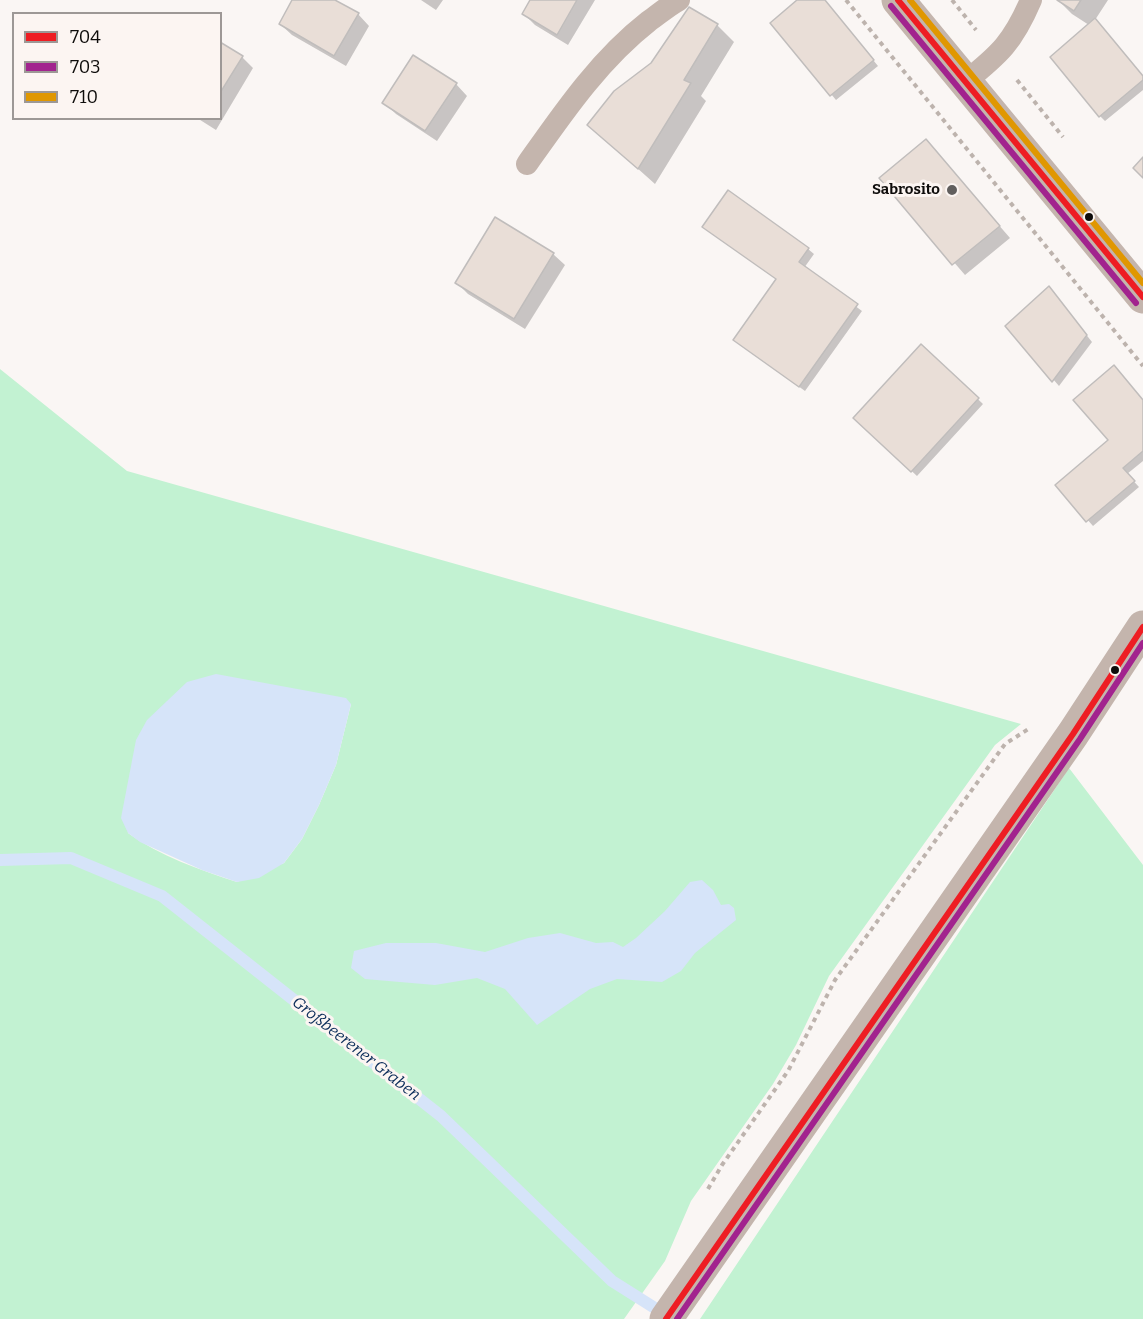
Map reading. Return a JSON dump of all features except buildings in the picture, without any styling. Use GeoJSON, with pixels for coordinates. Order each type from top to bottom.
{"type":"FeatureCollection","features":[{"type":"Feature","properties":{"kind":"street"},"geometry":{"type":"LineString","coordinates":[[898,0],[1143,297]]}},
{"type":"Feature","properties":{"kind":"street"},"geometry":{"type":"LineString","coordinates":[[666,1319],[1073,734],[1143,627]]}},
{"type":"Feature","properties":{"kind":"lane"},"geometry":{"type":"LineString","coordinates":[[526,164],[599,68],[633,34],[679,0]]}},
{"type":"Feature","properties":{"kind":"lane"},"geometry":{"type":"LineString","coordinates":[[965,82],[997,56],[1018,29],[1031,0]]}},
{"type":"Feature","properties":{"kind":"path"},"geometry":{"type":"LineString","coordinates":[[846,0],[1143,366]]}},
{"type":"Feature","properties":{"kind":"path"},"geometry":{"type":"LineString","coordinates":[[952,0],[1070,146]]}},
{"type":"Feature","properties":{"kind":"path"},"geometry":{"type":"LineString","coordinates":[[706,1191],[788,1071],[835,980],[1005,744],[1038,723]]}},
{"type":"Feature","properties":{"kind":"green space"},"geometry":{"type":"Polygon","coordinates":[[[0,369],[127,471],[1021,724],[995,745],[829,976],[796,1045],[773,1084],[691,1201],[665,1261],[624,1319],[0,1319],[0,369]],[[351,704],[128,833],[167,855],[237,882],[284,863],[302,839],[336,765],[351,704]]]}},
{"type":"Feature","properties":{"kind":"green space"},"geometry":{"type":"Polygon","coordinates":[[[1069,768],[1143,865],[1143,1319],[700,1319],[1069,768]]]}},
{"type":"Feature","properties":{"kind":"water"},"geometry":{"type":"Polygon","coordinates":[[[216,674],[346,698],[351,704],[336,765],[302,839],[284,863],[259,878],[237,882],[202,870],[140,842],[128,833],[121,818],[136,740],[147,720],[187,682],[216,674]]]}},
{"type":"Feature","properties":{"kind":"water"},"geometry":{"type":"Polygon","coordinates":[[[702,880],[713,890],[721,905],[729,904],[734,908],[736,920],[695,953],[681,971],[662,982],[617,979],[590,989],[537,1025],[505,989],[477,978],[435,985],[365,979],[351,968],[354,951],[386,943],[436,943],[485,952],[528,938],[560,933],[596,943],[613,942],[623,947],[665,911],[690,882],[702,880]]]}},
{"type":"Feature","properties":{"kind":"waterway","name":"Großbeerener Graben"},"geometry":{"type":"LineString","coordinates":[[0,860],[71,858],[162,896],[441,1116],[612,1281],[666,1315]]}},
{"type":"Feature","properties":{"kind":"transit line","name":"704"},"geometry":{"type":"LineString","coordinates":[[898,0],[1143,297]]}},
{"type":"Feature","properties":{"kind":"transit line","name":"710"},"geometry":{"type":"LineString","coordinates":[[910,0],[1143,283]]}},
{"type":"Feature","properties":{"kind":"transit line","name":"703"},"geometry":{"type":"LineString","coordinates":[[891,6],[1136,303]]}},
{"type":"Feature","properties":{"kind":"transit line","name":"704"},"geometry":{"type":"LineString","coordinates":[[666,1319],[1073,734],[1143,627]]}},
{"type":"Feature","properties":{"kind":"transit line","name":"703"},"geometry":{"type":"LineString","coordinates":[[677,1319],[1080,739],[1143,643]]}},
{"type":"Feature","properties":{"kind":"place","name":"Sabrosito"},"geometry":{"type":"Point","coordinates":[952,190]}}]}
